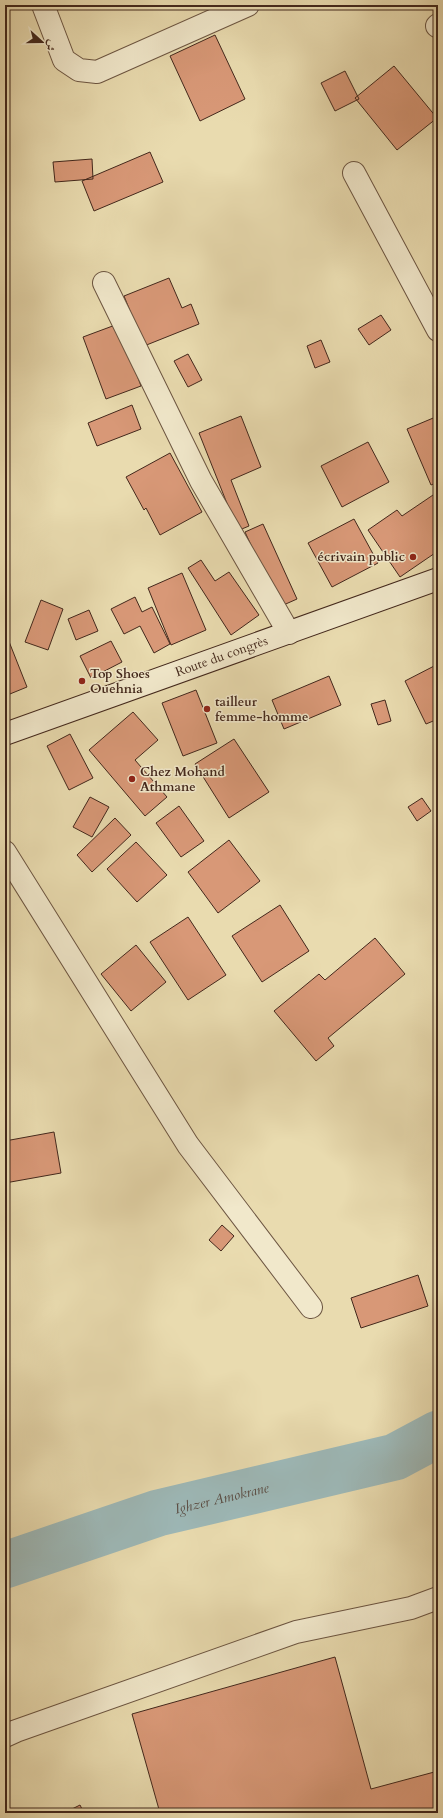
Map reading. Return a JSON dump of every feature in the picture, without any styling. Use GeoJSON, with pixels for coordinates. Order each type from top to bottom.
{"type":"FeatureCollection","features":[{"type":"Feature","properties":{"kind":"street"},"geometry":{"type":"LineString","coordinates":[[43,5],[64,60],[80,70],[97,72],[248,5]]}},
{"type":"Feature","properties":{"kind":"street"},"geometry":{"type":"LineString","coordinates":[[354,173],[438,330]]}},
{"type":"Feature","properties":{"kind":"street"},"geometry":{"type":"LineString","coordinates":[[104,283],[201,481],[289,632]]}},
{"type":"Feature","properties":{"kind":"street","name":"Route du congrès"},"geometry":{"type":"LineString","coordinates":[[5,734],[438,579]]}},
{"type":"Feature","properties":{"kind":"street"},"geometry":{"type":"LineString","coordinates":[[5,852],[188,1145],[311,1307]]}},
{"type":"Feature","properties":{"kind":"street"},"geometry":{"type":"LineString","coordinates":[[5,1736],[296,1632],[411,1608],[438,1598]]}},
{"type":"Feature","properties":{"kind":"building"},"geometry":{"type":"Polygon","coordinates":[[[215,35],[245,99],[200,121],[170,56],[215,35]]]}},
{"type":"Feature","properties":{"kind":"building"},"geometry":{"type":"Polygon","coordinates":[[[394,66],[437,118],[397,150],[355,98],[394,66]]]}},
{"type":"Feature","properties":{"kind":"building"},"geometry":{"type":"Polygon","coordinates":[[[345,71],[359,99],[335,111],[321,83],[345,71]]]}},
{"type":"Feature","properties":{"kind":"building"},"geometry":{"type":"Polygon","coordinates":[[[150,152],[163,182],[94,211],[82,181],[150,152]]]}},
{"type":"Feature","properties":{"kind":"building"},"geometry":{"type":"Polygon","coordinates":[[[92,159],[93,179],[55,182],[53,162],[92,159]]]}},
{"type":"Feature","properties":{"kind":"building"},"geometry":{"type":"Polygon","coordinates":[[[169,278],[182,308],[191,304],[199,324],[144,346],[124,296],[169,278]]]}},
{"type":"Feature","properties":{"kind":"building"},"geometry":{"type":"Polygon","coordinates":[[[381,315],[391,330],[369,345],[358,329],[381,315]]]}},
{"type":"Feature","properties":{"kind":"building"},"geometry":{"type":"Polygon","coordinates":[[[118,324],[141,386],[106,399],[83,337],[118,324]]]}},
{"type":"Feature","properties":{"kind":"building"},"geometry":{"type":"Polygon","coordinates":[[[321,340],[330,362],[315,368],[307,346],[321,340]]]}},
{"type":"Feature","properties":{"kind":"building"},"geometry":{"type":"Polygon","coordinates":[[[188,354],[202,380],[188,387],[174,361],[188,354]]]}},
{"type":"Feature","properties":{"kind":"building"},"geometry":{"type":"Polygon","coordinates":[[[132,405],[141,429],[97,446],[88,423],[132,405]]]}},
{"type":"Feature","properties":{"kind":"building"},"geometry":{"type":"Polygon","coordinates":[[[241,416],[261,467],[231,480],[249,526],[237,531],[199,433],[241,416]]]}},
{"type":"Feature","properties":{"kind":"building"},"geometry":{"type":"Polygon","coordinates":[[[438,416],[438,482],[431,485],[407,429],[438,416]]]}},
{"type":"Feature","properties":{"kind":"building"},"geometry":{"type":"Polygon","coordinates":[[[368,442],[389,482],[342,507],[321,466],[368,442]]]}},
{"type":"Feature","properties":{"kind":"building"},"geometry":{"type":"Polygon","coordinates":[[[170,453],[202,512],[160,535],[146,508],[144,510],[126,477],[170,453]]]}},
{"type":"Feature","properties":{"kind":"building"},"geometry":{"type":"Polygon","coordinates":[[[436,493],[438,496],[438,551],[400,577],[368,530],[397,510],[402,516],[436,493]]]}},
{"type":"Feature","properties":{"kind":"building"},"geometry":{"type":"Polygon","coordinates":[[[354,519],[378,563],[332,587],[308,543],[354,519]]]}},
{"type":"Feature","properties":{"kind":"building"},"geometry":{"type":"Polygon","coordinates":[[[263,524],[297,599],[279,607],[245,532],[263,524]]]}},
{"type":"Feature","properties":{"kind":"building"},"geometry":{"type":"Polygon","coordinates":[[[201,560],[215,581],[229,572],[259,615],[231,635],[188,568],[201,560]]]}},
{"type":"Feature","properties":{"kind":"building"},"geometry":{"type":"Polygon","coordinates":[[[182,573],[206,630],[171,645],[148,588],[182,573]]]}},
{"type":"Feature","properties":{"kind":"building"},"geometry":{"type":"Polygon","coordinates":[[[135,597],[142,612],[152,607],[170,644],[154,653],[140,626],[124,634],[111,609],[135,597]]]}},
{"type":"Feature","properties":{"kind":"building"},"geometry":{"type":"Polygon","coordinates":[[[41,600],[63,609],[48,650],[25,642],[41,600]]]}},
{"type":"Feature","properties":{"kind":"building"},"geometry":{"type":"Polygon","coordinates":[[[89,610],[98,631],[76,640],[68,619],[89,610]]]}},
{"type":"Feature","properties":{"kind":"building"},"geometry":{"type":"Polygon","coordinates":[[[8,639],[27,687],[5,696],[5,640],[8,639]]]}},
{"type":"Feature","properties":{"kind":"building"},"geometry":{"type":"Polygon","coordinates":[[[111,641],[122,662],[91,678],[80,656],[111,641]]]}},
{"type":"Feature","properties":{"kind":"building"},"geometry":{"type":"Polygon","coordinates":[[[438,664],[438,719],[426,724],[405,681],[438,664]]]}},
{"type":"Feature","properties":{"kind":"building"},"geometry":{"type":"Polygon","coordinates":[[[329,676],[341,705],[284,729],[272,700],[329,676]]]}},
{"type":"Feature","properties":{"kind":"building"},"geometry":{"type":"Polygon","coordinates":[[[196,690],[217,743],[183,756],[162,703],[196,690]]]}},
{"type":"Feature","properties":{"kind":"building"},"geometry":{"type":"Polygon","coordinates":[[[385,700],[391,721],[378,725],[371,704],[385,700]]]}},
{"type":"Feature","properties":{"kind":"building","name":"Chez Mohand Athmane"},"geometry":{"type":"Polygon","coordinates":[[[133,712],[158,740],[135,760],[167,797],[145,816],[89,750],[133,712]]]}},
{"type":"Feature","properties":{"kind":"building"},"geometry":{"type":"Polygon","coordinates":[[[70,734],[93,778],[69,790],[47,746],[70,734]]]}},
{"type":"Feature","properties":{"kind":"building"},"geometry":{"type":"Polygon","coordinates":[[[234,739],[269,792],[229,818],[195,764],[234,739]]]}},
{"type":"Feature","properties":{"kind":"building"},"geometry":{"type":"Polygon","coordinates":[[[90,797],[109,807],[92,837],[73,827],[90,797]]]}},
{"type":"Feature","properties":{"kind":"building"},"geometry":{"type":"Polygon","coordinates":[[[422,798],[431,811],[417,821],[408,807],[422,798]]]}},
{"type":"Feature","properties":{"kind":"building"},"geometry":{"type":"Polygon","coordinates":[[[179,806],[204,841],[181,857],[156,823],[179,806]]]}},
{"type":"Feature","properties":{"kind":"building"},"geometry":{"type":"Polygon","coordinates":[[[115,818],[131,835],[92,872],[77,855],[115,818]]]}},
{"type":"Feature","properties":{"kind":"building"},"geometry":{"type":"Polygon","coordinates":[[[229,840],[260,881],[218,913],[188,872],[229,840]]]}},
{"type":"Feature","properties":{"kind":"building"},"geometry":{"type":"Polygon","coordinates":[[[136,842],[167,875],[137,902],[107,869],[136,842]]]}},
{"type":"Feature","properties":{"kind":"building"},"geometry":{"type":"Polygon","coordinates":[[[280,905],[309,951],[262,982],[232,936],[280,905]]]}},
{"type":"Feature","properties":{"kind":"building"},"geometry":{"type":"Polygon","coordinates":[[[188,917],[226,975],[188,1000],[150,942],[188,917]]]}},
{"type":"Feature","properties":{"kind":"building"},"geometry":{"type":"Polygon","coordinates":[[[375,938],[405,974],[328,1038],[334,1046],[316,1061],[274,1011],[319,974],[325,980],[375,938]]]}},
{"type":"Feature","properties":{"kind":"building"},"geometry":{"type":"Polygon","coordinates":[[[136,945],[166,982],[131,1011],[101,974],[136,945]]]}},
{"type":"Feature","properties":{"kind":"building"},"geometry":{"type":"Polygon","coordinates":[[[54,1132],[61,1173],[5,1183],[5,1141],[54,1132]]]}},
{"type":"Feature","properties":{"kind":"building"},"geometry":{"type":"Polygon","coordinates":[[[222,1225],[234,1236],[221,1251],[209,1240],[222,1225]]]}},
{"type":"Feature","properties":{"kind":"building"},"geometry":{"type":"Polygon","coordinates":[[[418,1275],[428,1306],[361,1328],[351,1298],[418,1275]]]}},
{"type":"Feature","properties":{"kind":"building"},"geometry":{"type":"Polygon","coordinates":[[[335,1657],[371,1789],[438,1771],[438,1813],[160,1813],[132,1714],[335,1657]]]}},
{"type":"Feature","properties":{"kind":"building"},"geometry":{"type":"Polygon","coordinates":[[[80,1805],[84,1813],[64,1813],[80,1805]]]}},
{"type":"Feature","properties":{"kind":"waterway","name":"Ighzer Amokrane"},"geometry":{"type":"LineString","coordinates":[[5,1565],[158,1513],[395,1457],[438,1434]]}},
{"type":"Feature","properties":{"kind":"place","name":"écrivain public"},"geometry":{"type":"Point","coordinates":[413,557]}},
{"type":"Feature","properties":{"kind":"place","name":"Top Shoes Ouehnia"},"geometry":{"type":"Point","coordinates":[82,681]}},
{"type":"Feature","properties":{"kind":"place","name":"tailleur femme-homme"},"geometry":{"type":"Point","coordinates":[207,709]}},
{"type":"Feature","properties":{"kind":"place","name":"Chez Mohand Athmane"},"geometry":{"type":"Point","coordinates":[132,779]}}]}
